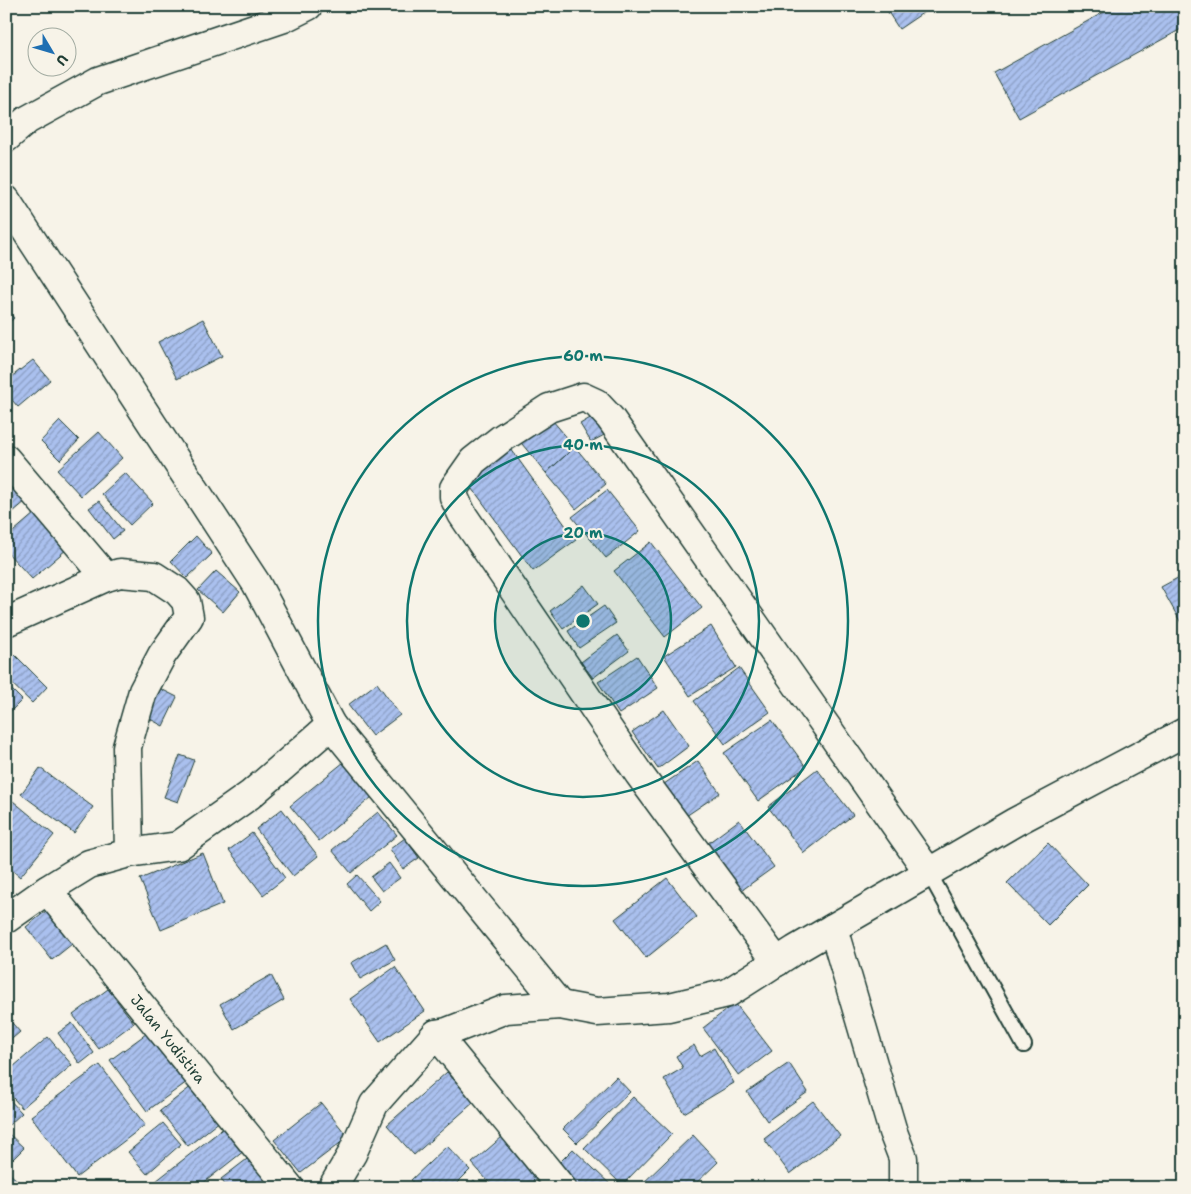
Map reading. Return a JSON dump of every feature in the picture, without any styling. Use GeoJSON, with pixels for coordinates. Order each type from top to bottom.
{"type":"FeatureCollection","features":[{"type":"Feature","properties":{"kind":"street"},"geometry":{"type":"LineString","coordinates":[[6,138],[27,120],[98,81],[284,18],[308,6]]}},
{"type":"Feature","properties":{"kind":"street"},"geometry":{"type":"LineString","coordinates":[[6,200],[256,583],[331,725],[560,1005]]}},
{"type":"Feature","properties":{"kind":"street"},"geometry":{"type":"LineString","coordinates":[[777,962],[640,774],[462,514],[454,497],[454,488],[473,461],[501,439],[549,408],[583,397],[596,403],[610,418],[929,873]]}},
{"type":"Feature","properties":{"kind":"street"},"geometry":{"type":"LineString","coordinates":[[6,459],[106,577]]}},
{"type":"Feature","properties":{"kind":"street"},"geometry":{"type":"LineString","coordinates":[[6,622],[106,577],[120,573],[154,576],[177,591],[186,601],[189,617],[162,655],[143,691],[127,747],[129,853]]}},
{"type":"Feature","properties":{"kind":"street"},"geometry":{"type":"LineString","coordinates":[[6,919],[47,890],[89,864],[129,853],[178,846],[250,795],[331,725]]}},
{"type":"Feature","properties":{"kind":"street"},"geometry":{"type":"LineString","coordinates":[[332,1188],[352,1154],[374,1104],[436,1034],[447,1032],[506,1009],[560,1005],[597,1012],[669,1007],[728,994],[832,928],[1015,822],[1185,732]]}},
{"type":"Feature","properties":{"kind":"street","name":"Jalan Yudistira"},"geometry":{"type":"LineString","coordinates":[[47,890],[290,1188]]}},
{"type":"Feature","properties":{"kind":"street"},"geometry":{"type":"LineString","coordinates":[[832,928],[893,1132],[903,1158],[901,1186]]}},
{"type":"Feature","properties":{"kind":"street"},"geometry":{"type":"LineString","coordinates":[[436,1034],[562,1188]]}},
{"type":"Feature","properties":{"kind":"lane"},"geometry":{"type":"LineString","coordinates":[[929,873],[1024,1045]]}},
{"type":"Feature","properties":{"kind":"building"},"geometry":{"type":"Polygon","coordinates":[[[884,6],[933,6],[899,29],[884,6]]]}},
{"type":"Feature","properties":{"kind":"building"},"geometry":{"type":"Polygon","coordinates":[[[1115,6],[1185,6],[1185,27],[1019,118],[994,73],[1115,6]]]}},
{"type":"Feature","properties":{"kind":"building"},"geometry":{"type":"Polygon","coordinates":[[[6,309],[14,318],[6,326],[6,309]]]}},
{"type":"Feature","properties":{"kind":"building"},"geometry":{"type":"Polygon","coordinates":[[[203,319],[222,356],[177,379],[158,342],[203,319]]]}},
{"type":"Feature","properties":{"kind":"building"},"geometry":{"type":"Polygon","coordinates":[[[33,360],[50,380],[18,407],[6,393],[6,381],[33,360]]]}},
{"type":"Feature","properties":{"kind":"building"},"geometry":{"type":"Polygon","coordinates":[[[547,414],[575,447],[546,473],[517,438],[547,414]]]}},
{"type":"Feature","properties":{"kind":"building"},"geometry":{"type":"Polygon","coordinates":[[[597,414],[608,433],[591,442],[580,424],[597,414]]]}},
{"type":"Feature","properties":{"kind":"building"},"geometry":{"type":"Polygon","coordinates":[[[60,421],[79,440],[60,460],[41,441],[60,421]]]}},
{"type":"Feature","properties":{"kind":"building"},"geometry":{"type":"Polygon","coordinates":[[[99,432],[122,458],[81,496],[57,470],[99,432]]]}},
{"type":"Feature","properties":{"kind":"building"},"geometry":{"type":"Polygon","coordinates":[[[575,447],[606,484],[576,509],[546,473],[575,447]]]}},
{"type":"Feature","properties":{"kind":"building"},"geometry":{"type":"Polygon","coordinates":[[[511,449],[576,540],[533,571],[467,481],[511,449]]]}},
{"type":"Feature","properties":{"kind":"building"},"geometry":{"type":"Polygon","coordinates":[[[6,469],[33,495],[6,518],[6,469]]]}},
{"type":"Feature","properties":{"kind":"building"},"geometry":{"type":"Polygon","coordinates":[[[125,473],[153,503],[130,525],[102,494],[125,473]]]}},
{"type":"Feature","properties":{"kind":"building"},"geometry":{"type":"Polygon","coordinates":[[[607,490],[640,531],[606,558],[572,517],[607,490]]]}},
{"type":"Feature","properties":{"kind":"building"},"geometry":{"type":"Polygon","coordinates":[[[99,501],[123,531],[113,539],[89,508],[99,501]]]}},
{"type":"Feature","properties":{"kind":"building"},"geometry":{"type":"Polygon","coordinates":[[[35,513],[67,549],[32,579],[6,551],[6,538],[35,513]]]}},
{"type":"Feature","properties":{"kind":"building"},"geometry":{"type":"Polygon","coordinates":[[[196,536],[212,554],[187,578],[171,561],[196,536]]]}},
{"type":"Feature","properties":{"kind":"building"},"geometry":{"type":"Polygon","coordinates":[[[651,542],[702,608],[665,637],[614,571],[651,542]]]}},
{"type":"Feature","properties":{"kind":"building"},"geometry":{"type":"Polygon","coordinates":[[[216,571],[240,592],[223,612],[198,590],[216,571]]]}},
{"type":"Feature","properties":{"kind":"building"},"geometry":{"type":"Polygon","coordinates":[[[1185,574],[1185,630],[1161,587],[1185,574]]]}},
{"type":"Feature","properties":{"kind":"building"},"geometry":{"type":"Polygon","coordinates":[[[584,585],[598,604],[563,629],[550,611],[584,585]]]}},
{"type":"Feature","properties":{"kind":"building"},"geometry":{"type":"Polygon","coordinates":[[[604,606],[616,623],[579,648],[568,631],[604,606]]]}},
{"type":"Feature","properties":{"kind":"building"},"geometry":{"type":"Polygon","coordinates":[[[711,626],[736,667],[690,696],[664,656],[711,626]]]}},
{"type":"Feature","properties":{"kind":"building"},"geometry":{"type":"Polygon","coordinates":[[[617,635],[629,651],[593,678],[581,662],[617,635]]]}},
{"type":"Feature","properties":{"kind":"building"},"geometry":{"type":"Polygon","coordinates":[[[15,655],[47,687],[32,703],[6,678],[6,664],[15,655]]]}},
{"type":"Feature","properties":{"kind":"building"},"geometry":{"type":"Polygon","coordinates":[[[637,656],[658,688],[619,714],[598,682],[637,656]]]}},
{"type":"Feature","properties":{"kind":"building"},"geometry":{"type":"Polygon","coordinates":[[[739,668],[770,712],[725,744],[694,701],[739,668]]]}},
{"type":"Feature","properties":{"kind":"building"},"geometry":{"type":"Polygon","coordinates":[[[377,683],[400,715],[372,736],[348,705],[377,683]]]}},
{"type":"Feature","properties":{"kind":"building"},"geometry":{"type":"Polygon","coordinates":[[[6,684],[22,700],[6,716],[6,684]]]}},
{"type":"Feature","properties":{"kind":"building"},"geometry":{"type":"Polygon","coordinates":[[[155,686],[177,697],[163,726],[141,714],[155,686]]]}},
{"type":"Feature","properties":{"kind":"building"},"geometry":{"type":"Polygon","coordinates":[[[664,710],[689,746],[658,769],[632,732],[664,710]]]}},
{"type":"Feature","properties":{"kind":"building"},"geometry":{"type":"Polygon","coordinates":[[[772,720],[806,767],[758,801],[724,753],[772,720]]]}},
{"type":"Feature","properties":{"kind":"building"},"geometry":{"type":"Polygon","coordinates":[[[180,755],[194,760],[178,802],[164,797],[180,755]]]}},
{"type":"Feature","properties":{"kind":"building"},"geometry":{"type":"Polygon","coordinates":[[[698,761],[720,793],[686,816],[664,784],[698,761]]]}},
{"type":"Feature","properties":{"kind":"building"},"geometry":{"type":"Polygon","coordinates":[[[344,762],[372,797],[319,841],[290,806],[344,762]]]}},
{"type":"Feature","properties":{"kind":"building"},"geometry":{"type":"Polygon","coordinates":[[[40,768],[93,807],[74,833],[21,794],[40,768]]]}},
{"type":"Feature","properties":{"kind":"building"},"geometry":{"type":"Polygon","coordinates":[[[817,769],[853,815],[804,853],[768,807],[817,769]]]}},
{"type":"Feature","properties":{"kind":"building"},"geometry":{"type":"Polygon","coordinates":[[[13,801],[54,835],[20,877],[6,865],[6,809],[13,801]]]}},
{"type":"Feature","properties":{"kind":"building"},"geometry":{"type":"Polygon","coordinates":[[[282,809],[318,856],[293,876],[256,829],[282,809]]]}},
{"type":"Feature","properties":{"kind":"building"},"geometry":{"type":"Polygon","coordinates":[[[378,812],[397,835],[351,873],[332,850],[378,812]]]}},
{"type":"Feature","properties":{"kind":"building"},"geometry":{"type":"Polygon","coordinates":[[[739,820],[774,867],[738,893],[704,846],[739,820]]]}},
{"type":"Feature","properties":{"kind":"building"},"geometry":{"type":"Polygon","coordinates":[[[252,833],[285,878],[263,895],[229,850],[252,833]]]}},
{"type":"Feature","properties":{"kind":"building"},"geometry":{"type":"Polygon","coordinates":[[[405,838],[419,858],[403,869],[390,849],[405,838]]]}},
{"type":"Feature","properties":{"kind":"building"},"geometry":{"type":"Polygon","coordinates":[[[1048,843],[1088,885],[1048,925],[1007,883],[1048,843]]]}},
{"type":"Feature","properties":{"kind":"building"},"geometry":{"type":"Polygon","coordinates":[[[203,853],[223,904],[161,930],[140,879],[203,853]]]}},
{"type":"Feature","properties":{"kind":"building"},"geometry":{"type":"Polygon","coordinates":[[[389,863],[400,878],[382,891],[371,877],[389,863]]]}},
{"type":"Feature","properties":{"kind":"building"},"geometry":{"type":"Polygon","coordinates":[[[357,875],[380,901],[369,911],[347,884],[357,875]]]}},
{"type":"Feature","properties":{"kind":"building"},"geometry":{"type":"Polygon","coordinates":[[[667,878],[697,917],[646,958],[615,919],[667,878]]]}},
{"type":"Feature","properties":{"kind":"building"},"geometry":{"type":"Polygon","coordinates":[[[56,903],[82,936],[52,960],[26,927],[56,903]]]}},
{"type":"Feature","properties":{"kind":"building"},"geometry":{"type":"Polygon","coordinates":[[[386,943],[395,960],[360,979],[351,963],[386,943]]]}},
{"type":"Feature","properties":{"kind":"building"},"geometry":{"type":"Polygon","coordinates":[[[395,967],[425,1011],[380,1042],[350,999],[395,967]]]}},
{"type":"Feature","properties":{"kind":"building"},"geometry":{"type":"Polygon","coordinates":[[[271,975],[284,1000],[234,1029],[220,1004],[271,975]]]}},
{"type":"Feature","properties":{"kind":"building"},"geometry":{"type":"Polygon","coordinates":[[[108,989],[134,1023],[99,1049],[73,1015],[108,989]]]}},
{"type":"Feature","properties":{"kind":"building"},"geometry":{"type":"Polygon","coordinates":[[[735,1003],[772,1051],[739,1076],[703,1028],[735,1003]]]}},
{"type":"Feature","properties":{"kind":"building"},"geometry":{"type":"Polygon","coordinates":[[[6,1016],[20,1032],[6,1044],[6,1016]]]}},
{"type":"Feature","properties":{"kind":"building"},"geometry":{"type":"Polygon","coordinates":[[[72,1023],[94,1053],[80,1064],[58,1033],[72,1023]]]}},
{"type":"Feature","properties":{"kind":"building"},"geometry":{"type":"Polygon","coordinates":[[[150,1031],[187,1082],[147,1111],[110,1060],[150,1031]]]}},
{"type":"Feature","properties":{"kind":"building"},"geometry":{"type":"Polygon","coordinates":[[[48,1037],[72,1065],[22,1108],[6,1090],[6,1073],[48,1037]]]}},
{"type":"Feature","properties":{"kind":"building"},"geometry":{"type":"Polygon","coordinates":[[[694,1045],[700,1056],[714,1048],[734,1083],[684,1113],[664,1079],[683,1068],[676,1056],[694,1045]]]}},
{"type":"Feature","properties":{"kind":"building"},"geometry":{"type":"Polygon","coordinates":[[[789,1063],[808,1092],[767,1121],[747,1092],[789,1063]]]}},
{"type":"Feature","properties":{"kind":"building"},"geometry":{"type":"Polygon","coordinates":[[[100,1065],[145,1125],[77,1177],[31,1116],[100,1065]]]}},
{"type":"Feature","properties":{"kind":"building"},"geometry":{"type":"Polygon","coordinates":[[[447,1072],[474,1102],[414,1155],[387,1125],[447,1072]]]}},
{"type":"Feature","properties":{"kind":"building"},"geometry":{"type":"Polygon","coordinates":[[[616,1077],[630,1092],[577,1143],[563,1129],[616,1077]]]}},
{"type":"Feature","properties":{"kind":"building"},"geometry":{"type":"Polygon","coordinates":[[[197,1082],[225,1117],[188,1146],[160,1111],[197,1082]]]}},
{"type":"Feature","properties":{"kind":"building"},"geometry":{"type":"Polygon","coordinates":[[[6,1096],[22,1113],[9,1125],[6,1122],[6,1096]]]}},
{"type":"Feature","properties":{"kind":"building"},"geometry":{"type":"Polygon","coordinates":[[[633,1097],[672,1134],[622,1185],[584,1148],[633,1097]]]}},
{"type":"Feature","properties":{"kind":"building"},"geometry":{"type":"Polygon","coordinates":[[[813,1101],[840,1136],[790,1174],[764,1139],[813,1101]]]}},
{"type":"Feature","properties":{"kind":"building"},"geometry":{"type":"Polygon","coordinates":[[[321,1103],[348,1137],[301,1173],[274,1140],[321,1103]]]}},
{"type":"Feature","properties":{"kind":"building"},"geometry":{"type":"Polygon","coordinates":[[[163,1123],[181,1144],[147,1174],[128,1152],[163,1123]]]}},
{"type":"Feature","properties":{"kind":"building"},"geometry":{"type":"Polygon","coordinates":[[[230,1123],[249,1147],[197,1188],[161,1188],[156,1181],[230,1123]]]}},
{"type":"Feature","properties":{"kind":"building"},"geometry":{"type":"Polygon","coordinates":[[[9,1134],[24,1148],[13,1159],[6,1152],[6,1137],[9,1134]]]}},
{"type":"Feature","properties":{"kind":"building"},"geometry":{"type":"Polygon","coordinates":[[[693,1135],[718,1162],[691,1188],[638,1188],[693,1135]]]}},
{"type":"Feature","properties":{"kind":"building"},"geometry":{"type":"Polygon","coordinates":[[[502,1137],[538,1177],[526,1188],[494,1188],[472,1163],[502,1137]]]}},
{"type":"Feature","properties":{"kind":"building"},"geometry":{"type":"Polygon","coordinates":[[[447,1146],[470,1170],[452,1188],[419,1188],[411,1180],[447,1146]]]}},
{"type":"Feature","properties":{"kind":"building"},"geometry":{"type":"Polygon","coordinates":[[[573,1149],[614,1188],[566,1188],[550,1172],[573,1149]]]}},
{"type":"Feature","properties":{"kind":"building"},"geometry":{"type":"Polygon","coordinates":[[[255,1153],[281,1188],[227,1188],[221,1179],[255,1153]]]}},
{"type":"Feature","properties":{"kind":"building"},"geometry":{"type":"Polygon","coordinates":[[[10,1174],[24,1186],[23,1188],[6,1188],[6,1178],[10,1174]]]}},
{"type":"Feature","properties":{"kind":"building"},"geometry":{"type":"Polygon","coordinates":[[[474,1180],[480,1188],[465,1188],[474,1180]]]}}]}
